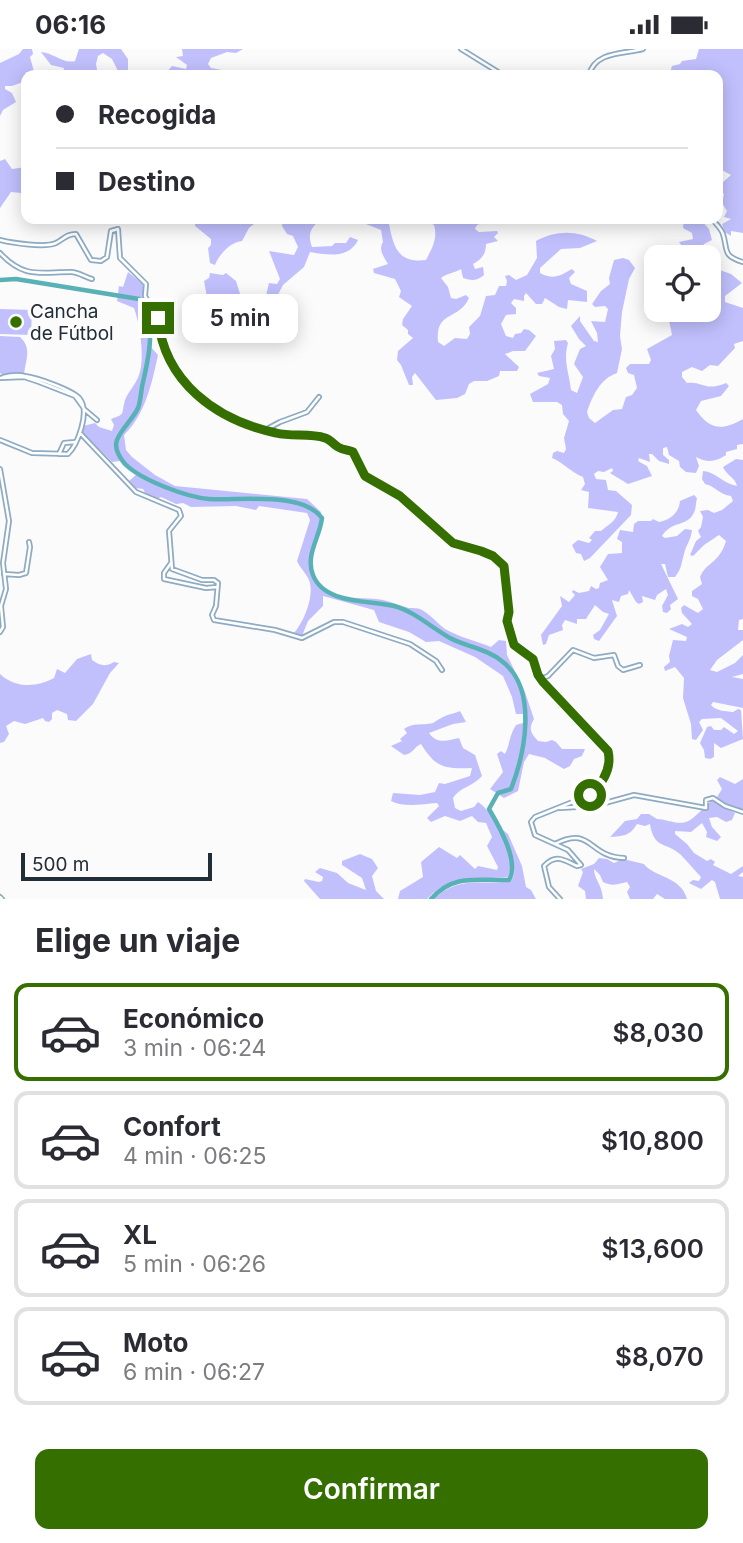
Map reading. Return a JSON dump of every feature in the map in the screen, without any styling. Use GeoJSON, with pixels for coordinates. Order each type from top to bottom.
{"type":"FeatureCollection","features":[{"type":"Feature","properties":{"kind":"street"},"geometry":{"type":"LineString","coordinates":[[461,49],[495,70]]}},
{"type":"Feature","properties":{"kind":"street"},"geometry":{"type":"LineString","coordinates":[[591,70],[607,56],[643,49]]}},
{"type":"Feature","properties":{"kind":"street"},"geometry":{"type":"LineString","coordinates":[[716,224],[723,233],[726,253],[743,262]]}},
{"type":"Feature","properties":{"kind":"street"},"geometry":{"type":"LineString","coordinates":[[0,240],[19,244],[53,244],[66,235],[76,234],[91,260],[101,261],[107,257],[111,231],[118,229],[120,258],[146,284],[145,296],[158,318],[166,353],[186,385],[208,405],[228,417],[265,430],[287,435],[323,437],[342,449],[353,452],[365,476],[400,496],[453,543],[481,551],[500,561],[505,569],[509,612],[507,621],[514,645],[533,659],[541,680],[605,746],[609,756],[604,778],[585,799],[567,803],[535,817],[531,822],[535,835],[568,850],[581,865],[577,866],[563,858],[552,859],[544,866],[549,887],[560,899]]}},
{"type":"Feature","properties":{"kind":"street"},"geometry":{"type":"LineString","coordinates":[[0,253],[15,267],[34,274],[73,271],[92,279]]}},
{"type":"Feature","properties":{"kind":"street"},"geometry":{"type":"LineString","coordinates":[[0,440],[32,453],[71,452],[81,434],[83,408],[82,401],[76,395],[33,379],[16,375],[2,378]]}},
{"type":"Feature","properties":{"kind":"street"},"geometry":{"type":"LineString","coordinates":[[265,430],[307,412],[319,397]]}},
{"type":"Feature","properties":{"kind":"street"},"geometry":{"type":"LineString","coordinates":[[83,408],[97,420]]}},
{"type":"Feature","properties":{"kind":"street"},"geometry":{"type":"LineString","coordinates":[[81,434],[136,492],[170,505],[181,513],[180,519],[169,531],[174,571],[202,580],[217,581],[219,585]]}},
{"type":"Feature","properties":{"kind":"street"},"geometry":{"type":"LineString","coordinates":[[59,454],[64,443],[75,442]]}},
{"type":"Feature","properties":{"kind":"street"},"geometry":{"type":"LineString","coordinates":[[0,469],[9,521],[2,563],[6,589],[1,606],[3,627],[0,632]]}},
{"type":"Feature","properties":{"kind":"street"},"geometry":{"type":"LineString","coordinates":[[4,573],[26,573],[29,542]]}},
{"type":"Feature","properties":{"kind":"street"},"geometry":{"type":"LineString","coordinates":[[171,563],[163,576],[166,580],[213,589],[219,585]]}},
{"type":"Feature","properties":{"kind":"street"},"geometry":{"type":"LineString","coordinates":[[219,585],[212,615],[218,621],[254,626],[302,638],[334,622],[343,622],[410,645],[436,661],[442,670]]}},
{"type":"Feature","properties":{"kind":"street"},"geometry":{"type":"LineString","coordinates":[[541,680],[573,650],[594,658],[612,655],[622,670],[640,665]]}},
{"type":"Feature","properties":{"kind":"street"},"geometry":{"type":"LineString","coordinates":[[560,808],[594,806],[631,796],[645,796],[701,809],[706,808],[706,800],[713,798],[725,806],[743,812]]}},
{"type":"Feature","properties":{"kind":"street"},"geometry":{"type":"LineString","coordinates":[[555,844],[571,837],[582,837],[605,855],[624,858]]}},
{"type":"Feature","properties":{"kind":"shaded area"},"geometry":{"type":"Polygon","coordinates":[[[23,49],[32,49],[33,54],[30,57],[34,70],[21,70],[21,83],[5,86],[16,102],[3,110],[0,116],[0,63],[19,54],[23,49]]]}},
{"type":"Feature","properties":{"kind":"shaded area"},"geometry":{"type":"Polygon","coordinates":[[[79,49],[121,49],[128,59],[128,70],[118,70],[112,59],[103,53],[98,56],[97,70],[64,70],[51,65],[41,52],[62,60],[75,61],[79,49]]]}},
{"type":"Feature","properties":{"kind":"shaded area"},"geometry":{"type":"Polygon","coordinates":[[[182,49],[243,49],[211,58],[208,64],[211,68],[222,70],[169,70],[172,66],[186,69],[187,65],[176,57],[183,56],[182,49]]]}},
{"type":"Feature","properties":{"kind":"shaded area"},"geometry":{"type":"Polygon","coordinates":[[[699,49],[743,49],[743,233],[731,231],[731,236],[725,232],[722,224],[731,219],[724,217],[727,211],[723,205],[723,182],[731,175],[723,171],[723,70],[671,70],[672,66],[682,61],[696,59],[699,49]]]}},
{"type":"Feature","properties":{"kind":"shaded area"},"geometry":{"type":"Polygon","coordinates":[[[5,159],[12,169],[21,168],[21,193],[11,192],[0,208],[0,161],[5,159]]]}},
{"type":"Feature","properties":{"kind":"shaded area"},"geometry":{"type":"Polygon","coordinates":[[[254,224],[242,241],[226,249],[215,265],[210,263],[208,248],[211,239],[195,226],[254,224]]]}},
{"type":"Feature","properties":{"kind":"shaded area"},"geometry":{"type":"Polygon","coordinates":[[[316,224],[311,231],[312,247],[346,243],[350,237],[358,240],[343,253],[330,255],[310,252],[304,267],[283,285],[273,304],[263,308],[269,283],[277,284],[280,279],[269,251],[294,255],[298,247],[293,236],[287,234],[282,226],[316,224]]]}},
{"type":"Feature","properties":{"kind":"shaded area"},"geometry":{"type":"Polygon","coordinates":[[[366,224],[389,224],[397,250],[408,259],[416,260],[426,260],[432,247],[435,239],[432,224],[480,224],[475,229],[479,232],[497,231],[494,237],[498,241],[486,244],[483,256],[473,264],[475,269],[483,267],[484,275],[477,279],[466,279],[463,278],[461,269],[441,278],[448,287],[451,298],[466,295],[469,298],[460,310],[440,325],[438,342],[444,346],[455,338],[467,339],[470,334],[469,327],[480,316],[486,296],[495,295],[499,286],[506,286],[505,276],[509,275],[516,280],[527,275],[537,258],[536,241],[551,235],[574,233],[597,241],[580,248],[561,249],[540,268],[540,273],[553,277],[572,269],[575,272],[569,278],[571,284],[587,291],[587,302],[568,300],[567,309],[545,298],[542,304],[536,304],[526,293],[524,301],[514,299],[511,303],[516,308],[516,314],[506,315],[501,324],[506,336],[513,338],[524,329],[536,336],[525,351],[505,354],[519,367],[517,371],[500,371],[499,376],[469,384],[465,394],[457,398],[436,400],[415,373],[412,377],[413,385],[409,385],[397,360],[398,351],[413,338],[402,325],[412,306],[399,297],[401,291],[395,279],[374,273],[373,269],[388,264],[381,251],[381,230],[366,224]]]}},
{"type":"Feature","properties":{"kind":"shaded area"},"geometry":{"type":"Polygon","coordinates":[[[683,224],[705,224],[712,240],[703,245],[681,245],[679,242],[693,239],[692,233],[683,228],[683,224]]]}},
{"type":"Feature","properties":{"kind":"shaded area"},"geometry":{"type":"Polygon","coordinates":[[[614,260],[629,260],[635,268],[629,279],[622,312],[622,349],[617,373],[606,379],[598,388],[587,412],[589,418],[595,423],[613,410],[622,409],[626,397],[632,395],[637,388],[634,375],[628,373],[626,368],[630,364],[649,364],[651,360],[647,349],[672,335],[669,322],[721,322],[721,270],[742,283],[725,296],[725,302],[743,308],[743,341],[734,344],[735,348],[718,366],[710,365],[702,371],[692,367],[682,372],[682,377],[687,383],[713,387],[726,383],[729,386],[721,396],[701,401],[696,410],[711,425],[723,427],[743,419],[743,444],[737,445],[737,449],[726,452],[726,455],[715,460],[696,457],[699,466],[696,473],[686,472],[680,467],[679,461],[669,455],[667,447],[663,448],[663,455],[669,460],[669,464],[659,461],[652,454],[649,454],[650,462],[639,458],[638,461],[647,466],[652,476],[628,484],[610,473],[612,468],[604,472],[598,471],[594,474],[596,479],[606,480],[608,490],[616,491],[632,505],[631,515],[584,561],[572,545],[578,540],[589,543],[592,540],[589,538],[595,531],[601,531],[609,525],[618,512],[588,508],[589,492],[581,490],[585,484],[583,477],[552,458],[553,453],[564,453],[566,449],[564,438],[569,421],[563,414],[562,405],[557,402],[533,402],[530,394],[548,384],[550,378],[537,373],[554,369],[551,356],[555,349],[554,341],[566,340],[571,390],[577,393],[583,377],[574,364],[580,349],[586,346],[571,326],[580,316],[580,321],[594,341],[598,342],[591,321],[605,322],[608,309],[592,304],[610,284],[614,260]]]}},
{"type":"Feature","properties":{"kind":"shaded area"},"geometry":{"type":"Polygon","coordinates":[[[128,272],[144,285],[144,301],[153,312],[159,334],[150,334],[149,345],[158,355],[147,398],[124,435],[126,450],[132,457],[175,486],[307,499],[321,512],[310,566],[317,584],[324,591],[343,597],[383,600],[420,609],[445,629],[491,647],[499,640],[506,641],[507,655],[525,692],[534,719],[531,731],[534,736],[538,741],[552,740],[562,749],[585,749],[582,756],[574,759],[570,766],[564,769],[545,758],[529,754],[524,762],[518,791],[504,798],[490,789],[503,772],[497,754],[501,751],[505,754],[516,725],[523,723],[523,714],[516,714],[503,676],[475,657],[439,641],[426,642],[409,632],[379,622],[374,610],[323,596],[323,606],[308,621],[302,636],[294,633],[305,615],[311,593],[309,580],[297,561],[310,520],[307,513],[259,506],[256,510],[236,506],[191,507],[161,497],[157,499],[147,496],[143,489],[136,488],[129,481],[137,474],[120,461],[112,462],[83,433],[83,426],[95,423],[112,431],[114,425],[111,419],[122,413],[125,400],[141,368],[140,332],[134,308],[117,301],[119,286],[123,287],[128,272]]]}},
{"type":"Feature","properties":{"kind":"shaded area"},"geometry":{"type":"Polygon","coordinates":[[[210,273],[226,273],[236,281],[241,297],[237,305],[215,296],[207,297],[204,281],[209,278],[210,273]]]}},
{"type":"Feature","properties":{"kind":"shaded area","name":"Cancha de Fútbol"},"geometry":{"type":"Polygon","coordinates":[[[0,309],[32,310],[31,335],[0,334],[0,309]]]}},
{"type":"Feature","properties":{"kind":"shaded area"},"geometry":{"type":"Polygon","coordinates":[[[0,336],[20,337],[24,341],[27,354],[24,374],[0,373],[0,336]]]}},
{"type":"Feature","properties":{"kind":"shaded area"},"geometry":{"type":"Polygon","coordinates":[[[736,459],[743,460],[743,619],[739,620],[738,630],[743,630],[743,640],[717,660],[710,670],[717,672],[735,663],[743,655],[743,674],[732,677],[743,679],[743,708],[713,702],[711,705],[724,711],[741,710],[743,739],[721,748],[714,743],[714,757],[710,759],[705,758],[700,743],[707,727],[721,730],[724,727],[734,734],[738,731],[721,718],[702,719],[699,722],[703,730],[696,740],[692,739],[691,724],[683,698],[684,678],[675,667],[665,671],[664,667],[670,662],[673,640],[686,641],[687,637],[669,629],[682,624],[688,627],[692,624],[682,613],[681,608],[684,605],[698,613],[703,609],[698,599],[692,596],[692,591],[702,584],[700,577],[720,554],[726,541],[719,535],[693,556],[690,555],[696,541],[701,537],[698,531],[703,517],[700,511],[708,510],[714,513],[733,501],[731,496],[705,484],[702,479],[703,471],[737,486],[723,467],[736,459]]]}},
{"type":"Feature","properties":{"kind":"shaded area"},"geometry":{"type":"Polygon","coordinates":[[[694,495],[697,498],[692,516],[671,527],[662,536],[677,536],[685,529],[692,530],[675,577],[668,577],[665,564],[661,564],[678,599],[670,605],[671,609],[667,613],[663,612],[662,606],[668,595],[666,589],[657,595],[655,600],[642,596],[643,602],[639,604],[629,590],[628,594],[621,596],[619,602],[612,600],[617,616],[599,641],[594,639],[593,635],[600,630],[609,614],[595,605],[586,619],[577,619],[577,624],[565,620],[563,630],[549,635],[543,645],[541,635],[562,606],[560,596],[569,602],[575,595],[573,590],[579,593],[589,591],[591,586],[596,589],[600,583],[608,580],[600,567],[608,554],[622,553],[622,542],[617,539],[620,530],[633,532],[634,524],[638,521],[667,520],[676,512],[680,501],[694,495]]]}},
{"type":"Feature","properties":{"kind":"shaded area"},"geometry":{"type":"Polygon","coordinates":[[[91,654],[92,660],[101,665],[119,663],[110,673],[93,704],[76,721],[68,720],[67,714],[57,710],[52,713],[49,722],[43,718],[25,724],[14,721],[6,726],[9,734],[4,742],[0,743],[0,674],[19,684],[40,684],[54,678],[57,669],[65,673],[77,659],[91,654]]]}},
{"type":"Feature","properties":{"kind":"shaded area"},"geometry":{"type":"Polygon","coordinates":[[[460,711],[466,722],[429,733],[439,740],[459,738],[463,748],[475,755],[482,776],[456,794],[453,798],[455,808],[461,811],[474,807],[478,802],[489,813],[508,851],[511,867],[508,877],[464,879],[445,885],[427,899],[398,899],[400,891],[423,877],[421,862],[439,847],[457,858],[460,855],[475,869],[478,866],[497,870],[498,867],[487,846],[492,837],[486,823],[478,822],[472,816],[460,821],[445,816],[431,822],[427,818],[439,806],[437,803],[408,805],[391,801],[393,793],[420,795],[435,792],[439,783],[445,784],[470,776],[472,768],[442,765],[431,758],[421,744],[404,755],[391,746],[402,741],[400,739],[407,733],[404,729],[433,723],[460,711]]]}},
{"type":"Feature","properties":{"kind":"shaded area"},"geometry":{"type":"Polygon","coordinates":[[[720,777],[735,784],[743,779],[743,809],[726,805],[717,797],[722,789],[717,780],[720,777]]]}},
{"type":"Feature","properties":{"kind":"shaded area"},"geometry":{"type":"Polygon","coordinates":[[[712,801],[735,813],[732,820],[726,822],[717,817],[709,818],[712,827],[721,837],[717,841],[706,837],[707,832],[702,823],[691,832],[675,831],[675,834],[694,853],[707,861],[711,859],[715,862],[713,865],[731,874],[743,866],[743,872],[738,876],[743,877],[743,899],[720,899],[712,880],[701,889],[689,883],[693,880],[699,881],[701,877],[681,855],[654,838],[650,824],[637,824],[626,835],[610,837],[625,821],[637,819],[641,814],[682,823],[693,818],[712,801]]]}},
{"type":"Feature","properties":{"kind":"shaded area"},"geometry":{"type":"Polygon","coordinates":[[[503,830],[508,834],[522,866],[526,887],[536,899],[433,899],[462,884],[511,881],[514,869],[503,830]]]}},
{"type":"Feature","properties":{"kind":"shaded area"},"geometry":{"type":"Polygon","coordinates":[[[360,854],[372,859],[378,868],[372,876],[376,891],[384,899],[320,899],[304,881],[322,881],[323,877],[315,872],[320,868],[337,873],[348,883],[366,890],[362,878],[342,865],[342,861],[360,854]]]}},
{"type":"Feature","properties":{"kind":"shaded area"},"geometry":{"type":"Polygon","coordinates":[[[599,858],[614,863],[623,859],[644,864],[673,881],[684,891],[687,899],[665,899],[657,894],[653,899],[630,899],[627,882],[606,884],[594,869],[603,899],[586,899],[585,891],[578,886],[583,872],[581,869],[594,864],[599,858]]]}},
{"type":"Feature","properties":{"kind":"waterway"},"geometry":{"type":"LineString","coordinates":[[0,280],[16,279],[139,299],[150,329],[148,360],[138,408],[116,443],[121,459],[132,470],[164,487],[199,498],[269,499],[300,504],[313,510],[322,518],[312,553],[311,568],[319,584],[327,591],[348,599],[401,608],[450,638],[497,658],[514,674],[525,705],[521,758],[511,789],[498,793],[489,809],[503,834],[510,854],[512,872],[509,880],[458,882],[449,885],[431,899]]}},
{"type":"Feature","properties":{"kind":"place","name":"Cancha de Fútbol"},"geometry":{"type":"Point","coordinates":[16,322]}},
{"type":"Feature","properties":{"kind":"route"},"geometry":{"type":"LineString","coordinates":[[158,318],[168,358],[186,385],[208,405],[228,417],[265,430],[287,435],[323,437],[342,449],[351,450],[358,458],[365,476],[400,496],[453,543],[493,556],[504,566],[509,612],[507,621],[514,645],[533,659],[543,682],[608,751],[608,768],[601,784],[590,795]]}}]}
